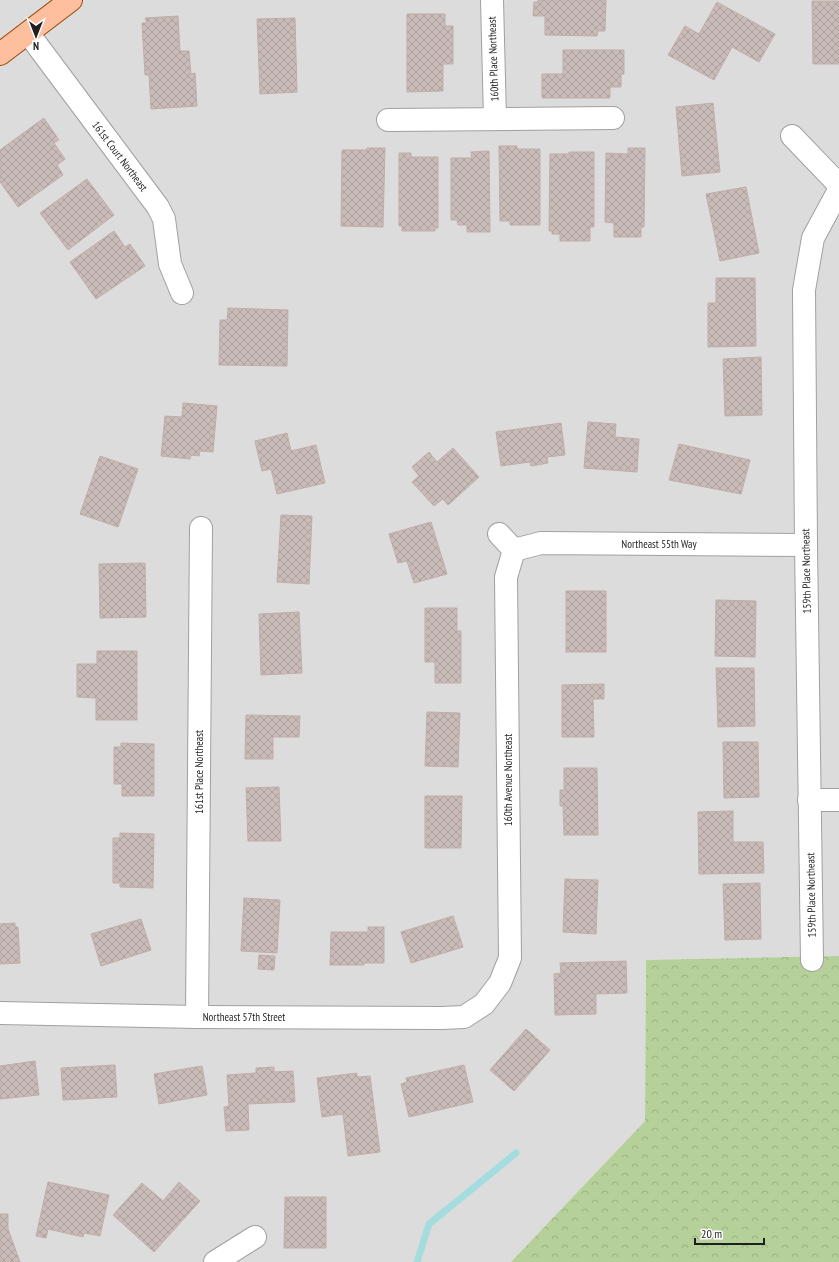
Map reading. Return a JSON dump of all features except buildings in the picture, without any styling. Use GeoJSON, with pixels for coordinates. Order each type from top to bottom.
{"type":"FeatureCollection","features":[{"type":"Feature","properties":{"kind":"main road"},"geometry":{"type":"LineString","coordinates":[[0,54],[71,0]]}},
{"type":"Feature","properties":{"kind":"street","name":"160th Place Northeast"},"geometry":{"type":"LineString","coordinates":[[492,0],[495,119]]}},
{"type":"Feature","properties":{"kind":"street","name":"161st Court Northeast"},"geometry":{"type":"LineString","coordinates":[[28,33],[158,207],[164,219],[170,264],[182,293]]}},
{"type":"Feature","properties":{"kind":"street"},"geometry":{"type":"LineString","coordinates":[[388,120],[613,118]]}},
{"type":"Feature","properties":{"kind":"street"},"geometry":{"type":"LineString","coordinates":[[792,136],[839,185]]}},
{"type":"Feature","properties":{"kind":"street","name":"159th Place Northeast"},"geometry":{"type":"LineString","coordinates":[[812,960],[804,290],[813,238],[839,190]]}},
{"type":"Feature","properties":{"kind":"street","name":"161st Place Northeast"},"geometry":{"type":"LineString","coordinates":[[197,1017],[201,528]]}},
{"type":"Feature","properties":{"kind":"street"},"geometry":{"type":"LineString","coordinates":[[499,534],[514,550]]}},
{"type":"Feature","properties":{"kind":"street","name":"Northeast 55th Way"},"geometry":{"type":"LineString","coordinates":[[514,550],[541,543],[806,545]]}},
{"type":"Feature","properties":{"kind":"street","name":"160th Avenue Northeast"},"geometry":{"type":"LineString","coordinates":[[484,1004],[500,983],[510,958],[506,577],[514,550]]}},
{"type":"Feature","properties":{"kind":"street"},"geometry":{"type":"LineString","coordinates":[[809,800],[839,800]]}},
{"type":"Feature","properties":{"kind":"street","name":"Northeast 57th Street"},"geometry":{"type":"LineString","coordinates":[[0,1013],[197,1017],[442,1018],[464,1017],[484,1004]]}},
{"type":"Feature","properties":{"kind":"street"},"geometry":{"type":"LineString","coordinates":[[215,1262],[255,1237]]}},
{"type":"Feature","properties":{"kind":"shaded area"},"geometry":{"type":"Polygon","coordinates":[[[0,0],[839,0],[839,956],[646,960],[645,1121],[511,1262],[0,1262],[0,0]]]}},
{"type":"Feature","properties":{"kind":"green space"},"geometry":{"type":"Polygon","coordinates":[[[839,956],[839,1262],[511,1262],[645,1121],[646,960],[839,956]]]}},
{"type":"Feature","properties":{"kind":"waterway"},"geometry":{"type":"LineString","coordinates":[[417,1262],[429,1224],[516,1153]]}}]}
